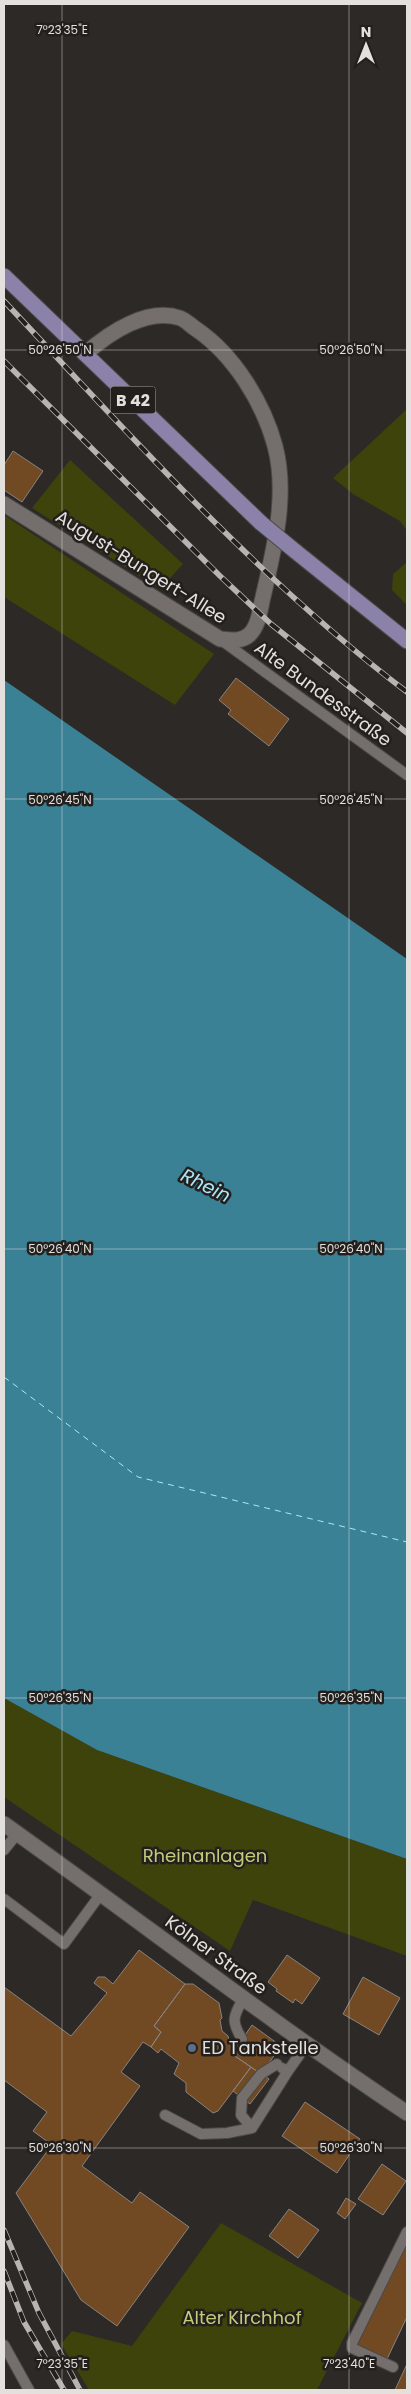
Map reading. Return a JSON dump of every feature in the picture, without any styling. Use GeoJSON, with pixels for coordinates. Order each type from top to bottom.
{"type":"FeatureCollection","features":[{"type":"Feature","properties":{"kind":"main road","name":"B 42"},"geometry":{"type":"LineString","coordinates":[[4,276],[261,523],[407,641]]}},
{"type":"Feature","properties":{"kind":"street","name":"August-Bungert-Allee"},"geometry":{"type":"LineString","coordinates":[[4,504],[220,639],[238,640],[248,636],[256,626],[272,555],[279,509],[279,488],[275,447],[253,392],[216,343],[181,318],[159,316],[140,319],[99,341],[85,354]]}},
{"type":"Feature","properties":{"kind":"street","name":"Kölner Straße"},"geometry":{"type":"LineString","coordinates":[[4,1824],[100,1895],[175,1947],[243,1999],[407,2113]]}},
{"type":"Feature","properties":{"kind":"lane","name":"Alte Bundesstraße"},"geometry":{"type":"LineString","coordinates":[[220,639],[407,775]]}},
{"type":"Feature","properties":{"kind":"lane"},"geometry":{"type":"LineString","coordinates":[[4,1850],[17,1834]]}},
{"type":"Feature","properties":{"kind":"lane"},"geometry":{"type":"LineString","coordinates":[[4,1899],[64,1944],[100,1895]]}},
{"type":"Feature","properties":{"kind":"lane"},"geometry":{"type":"LineString","coordinates":[[242,2039],[234,2027],[234,2016],[243,1999]]}},
{"type":"Feature","properties":{"kind":"lane"},"geometry":{"type":"LineString","coordinates":[[165,2115],[201,2134],[227,2133],[252,2128],[307,2044]]}},
{"type":"Feature","properties":{"kind":"lane"},"geometry":{"type":"LineString","coordinates":[[252,2128],[241,2115],[242,2098],[274,2062],[288,2071]]}},
{"type":"Feature","properties":{"kind":"lane"},"geometry":{"type":"LineString","coordinates":[[393,2367],[352,2348],[352,2343],[407,2232]]}},
{"type":"Feature","properties":{"kind":"lane"},"geometry":{"type":"LineString","coordinates":[[4,2345],[29,2390]]}},
{"type":"Feature","properties":{"kind":"green space"},"geometry":{"type":"Polygon","coordinates":[[[407,409],[407,531],[400,521],[353,494],[333,478],[407,409]]]}},
{"type":"Feature","properties":{"kind":"green space"},"geometry":{"type":"Polygon","coordinates":[[[70,460],[183,564],[160,589],[32,508],[70,460]]]}},
{"type":"Feature","properties":{"kind":"green space"},"geometry":{"type":"Polygon","coordinates":[[[4,515],[214,654],[175,705],[4,597],[4,515]]]}},
{"type":"Feature","properties":{"kind":"green space"},"geometry":{"type":"Polygon","coordinates":[[[407,562],[407,605],[392,590],[393,574],[407,562]]]}},
{"type":"Feature","properties":{"kind":"green space","name":"Rheinanlagen"},"geometry":{"type":"Polygon","coordinates":[[[4,1698],[97,1750],[407,1859],[407,1956],[253,1900],[230,1951],[4,1797],[4,1698]]]}},
{"type":"Feature","properties":{"kind":"green space","name":"Alter Kirchhof"},"geometry":{"type":"Polygon","coordinates":[[[221,2223],[362,2303],[317,2390],[89,2390],[61,2344],[72,2331],[132,2346],[221,2223]]]}},
{"type":"Feature","properties":{"kind":"water","name":"Rhein"},"geometry":{"type":"Polygon","coordinates":[[[4,680],[407,959],[407,1859],[97,1750],[4,1698],[4,680]]]}},
{"type":"Feature","properties":{"kind":"building"},"geometry":{"type":"Polygon","coordinates":[[[13,451],[43,471],[22,502],[4,490],[4,465],[13,451]]]}},
{"type":"Feature","properties":{"kind":"building"},"geometry":{"type":"Polygon","coordinates":[[[236,678],[289,719],[269,746],[228,714],[231,710],[219,700],[236,678]]]}},
{"type":"Feature","properties":{"kind":"building"},"geometry":{"type":"Polygon","coordinates":[[[139,1950],[185,1984],[154,2026],[161,2032],[151,2047],[143,2042],[121,2072],[140,2086],[82,2166],[132,2203],[140,2192],[189,2227],[117,2326],[81,2300],[16,2193],[52,2145],[33,2131],[47,2112],[4,2080],[4,1987],[71,2036],[107,1993],[94,1983],[98,1977],[105,1977],[113,1984],[139,1950]]]}},
{"type":"Feature","properties":{"kind":"building"},"geometry":{"type":"Polygon","coordinates":[[[287,1955],[320,1978],[302,2004],[295,1999],[293,2003],[276,1991],[277,1989],[268,1982],[287,1955]]]}},
{"type":"Feature","properties":{"kind":"building"},"geometry":{"type":"Polygon","coordinates":[[[363,1977],[400,1998],[379,2035],[343,2014],[363,1977]]]}},
{"type":"Feature","properties":{"kind":"building","name":"ED Tankstelle"},"geometry":{"type":"Polygon","coordinates":[[[185,1984],[193,1984],[219,2003],[222,2031],[228,2036],[232,2054],[251,2067],[218,2111],[213,2113],[186,2092],[186,2083],[174,2074],[179,2063],[161,2049],[158,2053],[151,2047],[161,2032],[154,2026],[185,1984]]]}},
{"type":"Feature","properties":{"kind":"building"},"geometry":{"type":"Polygon","coordinates":[[[252,2025],[281,2046],[261,2074],[232,2054],[252,2025]]]}},
{"type":"Feature","properties":{"kind":"building"},"geometry":{"type":"Polygon","coordinates":[[[251,2067],[269,2079],[250,2104],[233,2091],[251,2067]]]}},
{"type":"Feature","properties":{"kind":"building"},"geometry":{"type":"Polygon","coordinates":[[[305,2102],[360,2139],[337,2173],[282,2136],[305,2102]]]}},
{"type":"Feature","properties":{"kind":"building"},"geometry":{"type":"Polygon","coordinates":[[[382,2164],[406,2181],[383,2215],[358,2199],[382,2164]]]}},
{"type":"Feature","properties":{"kind":"building"},"geometry":{"type":"Polygon","coordinates":[[[346,2198],[356,2204],[345,2219],[337,2213],[346,2198]]]}},
{"type":"Feature","properties":{"kind":"building"},"geometry":{"type":"Polygon","coordinates":[[[289,2209],[319,2230],[298,2258],[269,2236],[289,2209]]]}},
{"type":"Feature","properties":{"kind":"building"},"geometry":{"type":"Polygon","coordinates":[[[407,2237],[407,2317],[387,2359],[355,2344],[407,2237]]]}},
{"type":"Feature","properties":{"kind":"building"},"geometry":{"type":"Polygon","coordinates":[[[407,2364],[407,2390],[395,2390],[407,2364]]]}},
{"type":"Feature","properties":{"kind":"ferry route"},"geometry":{"type":"LineString","coordinates":[[4,1377],[138,1477],[407,1542]]}},
{"type":"Feature","properties":{"kind":"railway"},"geometry":{"type":"LineString","coordinates":[[4,301],[148,455],[248,554],[299,602],[407,692]]}},
{"type":"Feature","properties":{"kind":"railway"},"geometry":{"type":"LineString","coordinates":[[4,361],[220,576],[271,624],[407,733]]}},
{"type":"Feature","properties":{"kind":"railway"},"geometry":{"type":"LineString","coordinates":[[4,2230],[39,2313],[80,2390]]}},
{"type":"Feature","properties":{"kind":"railway"},"geometry":{"type":"LineString","coordinates":[[4,2271],[24,2322],[64,2390]]}},
{"type":"Feature","properties":{"kind":"place","name":"ED Tankstelle"},"geometry":{"type":"Point","coordinates":[192,2048]}}]}
